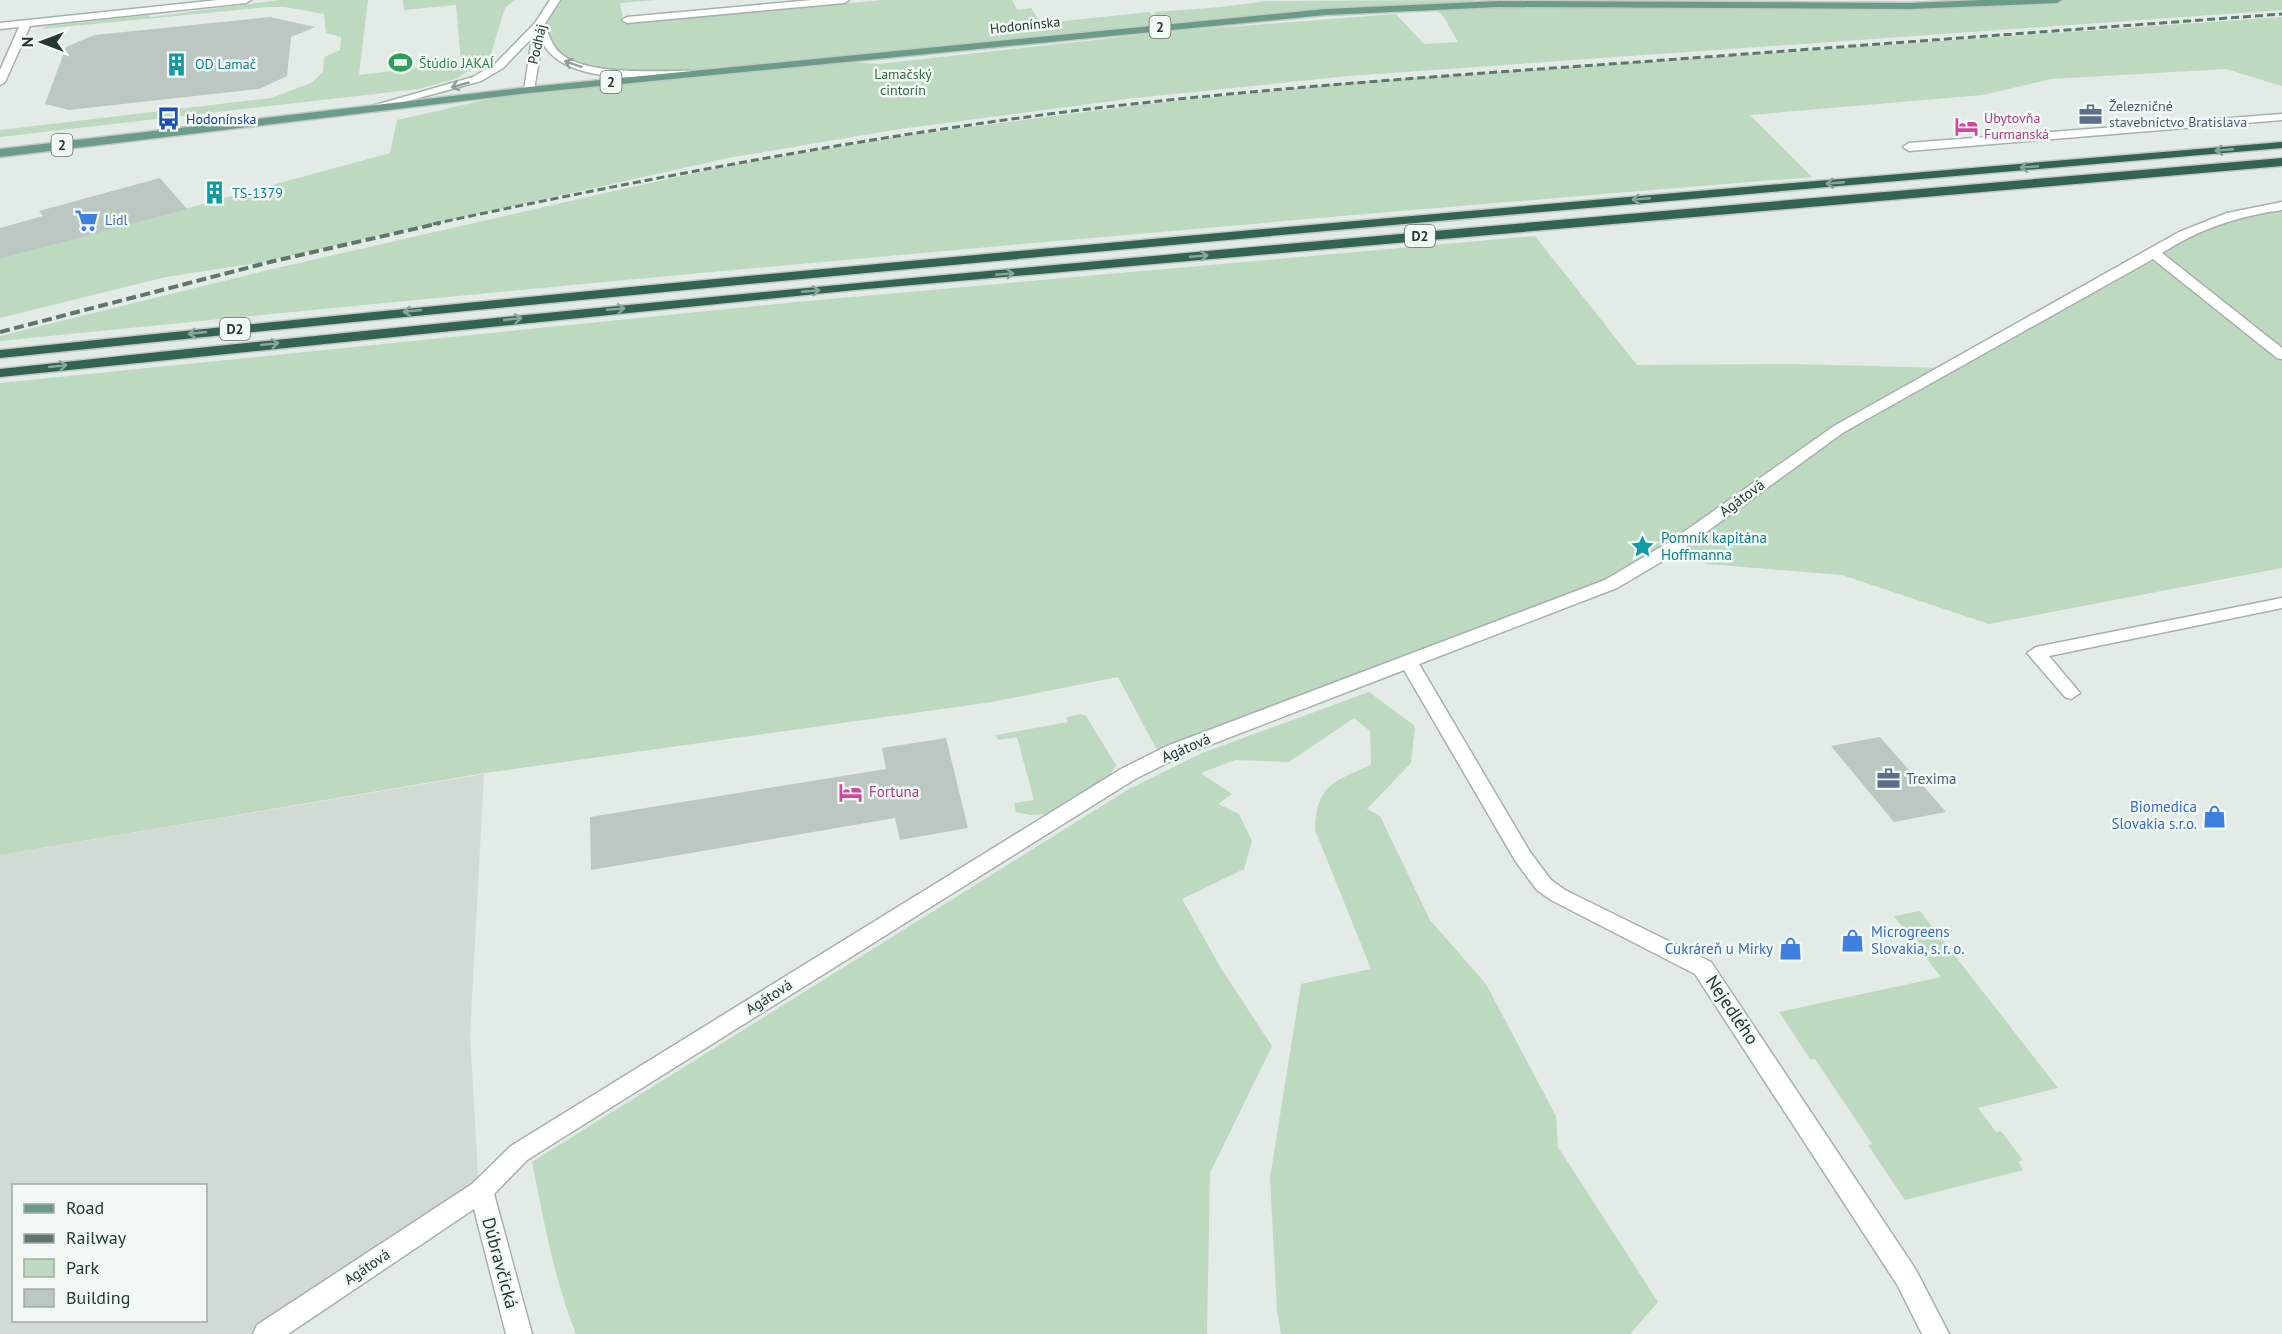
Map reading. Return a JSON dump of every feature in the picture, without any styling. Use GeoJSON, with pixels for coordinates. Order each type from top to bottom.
{"type":"FeatureCollection","features":[{"type":"Feature","properties":{"kind":"highway","name":"D2"},"geometry":{"type":"LineString","coordinates":[[0,354],[560,296],[1389,220],[2282,146]]}},
{"type":"Feature","properties":{"kind":"highway","name":"D2"},"geometry":{"type":"LineString","coordinates":[[0,372],[558,314],[1401,237],[2282,162]]}},
{"type":"Feature","properties":{"kind":"main road","name":"Hodonínska"},"geometry":{"type":"LineString","coordinates":[[0,153],[529,90],[1325,12],[1498,4],[1941,3],[2057,0]]}},
{"type":"Feature","properties":{"kind":"street"},"geometry":{"type":"LineString","coordinates":[[0,26],[246,0]]}},
{"type":"Feature","properties":{"kind":"street","name":"Podháj"},"geometry":{"type":"LineString","coordinates":[[529,90],[538,25],[555,0]]}},
{"type":"Feature","properties":{"kind":"street"},"geometry":{"type":"LineString","coordinates":[[627,20],[813,1],[844,0]]}},
{"type":"Feature","properties":{"kind":"street"},"geometry":{"type":"LineString","coordinates":[[0,82],[25,25]]}},
{"type":"Feature","properties":{"kind":"street"},"geometry":{"type":"LineString","coordinates":[[371,108],[477,79],[499,66],[538,25],[556,56],[574,65],[617,72],[693,74]]}},
{"type":"Feature","properties":{"kind":"street"},"geometry":{"type":"LineString","coordinates":[[1909,147],[2282,117]]}},
{"type":"Feature","properties":{"kind":"street","name":"Agátová"},"geometry":{"type":"LineString","coordinates":[[266,1334],[481,1191],[519,1153],[1128,774],[1174,751],[1611,584],[1677,545],[1839,429],[2154,253],[2180,234],[2217,219],[2251,209],[2282,206]]}},
{"type":"Feature","properties":{"kind":"street"},"geometry":{"type":"LineString","coordinates":[[2154,253],[2282,355]]}},
{"type":"Feature","properties":{"kind":"street"},"geometry":{"type":"LineString","coordinates":[[2072,693],[2036,653],[2282,603]]}},
{"type":"Feature","properties":{"kind":"street","name":"Nejedlého"},"geometry":{"type":"LineString","coordinates":[[1409,663],[1533,873],[1544,885],[1703,968],[1907,1278],[1936,1334]]}},
{"type":"Feature","properties":{"kind":"street","name":"Dúbravčická"},"geometry":{"type":"LineString","coordinates":[[481,1191],[519,1334]]}},
{"type":"Feature","properties":{"kind":"shaded area"},"geometry":{"type":"Polygon","coordinates":[[[484,774],[470,1035],[479,1191],[264,1334],[0,1334],[0,855],[484,774]]]}},
{"type":"Feature","properties":{"kind":"green space"},"geometry":{"type":"Polygon","coordinates":[[[279,0],[368,0],[359,75],[461,63],[456,5],[404,10],[403,0],[515,0],[505,8],[490,57],[456,79],[418,89],[0,137],[0,130],[271,98],[311,83],[323,72],[324,57],[340,50],[341,37],[326,33],[324,14],[285,7],[269,7],[42,29],[47,26],[148,15],[151,17],[279,0]]]}},
{"type":"Feature","properties":{"kind":"green space","name":"Lamačský cintorín"},"geometry":{"type":"Polygon","coordinates":[[[555,0],[655,0],[620,3],[624,23],[884,0],[1012,0],[1017,10],[1031,8],[1038,19],[1053,22],[1150,12],[1152,15],[1156,14],[1154,12],[1267,1],[1474,0],[1474,4],[1846,6],[2057,0],[2282,0],[2282,10],[1349,76],[1135,98],[900,129],[728,158],[258,263],[166,277],[0,318],[0,259],[390,153],[397,120],[529,90],[685,74],[602,71],[566,62],[539,25],[555,0]],[[1434,6],[1362,10],[828,60],[878,64],[1175,31],[1396,14],[1424,44],[1458,42],[1445,19],[1434,6]]]}},
{"type":"Feature","properties":{"kind":"green space"},"geometry":{"type":"Polygon","coordinates":[[[2282,17],[2282,86],[2226,69],[2051,79],[1983,95],[1750,115],[1812,177],[905,254],[0,341],[0,336],[264,271],[614,191],[737,164],[902,136],[1138,105],[1356,82],[2282,17]]]}},
{"type":"Feature","properties":{"kind":"green space"},"geometry":{"type":"Polygon","coordinates":[[[2282,206],[2282,568],[1989,624],[1842,575],[1707,564],[1676,545],[1611,584],[1161,758],[1118,677],[992,702],[485,773],[0,855],[0,383],[796,302],[1535,236],[1637,365],[1794,364],[1947,368],[2180,234],[2282,206]]]}},
{"type":"Feature","properties":{"kind":"green space"},"geometry":{"type":"Polygon","coordinates":[[[1369,692],[1415,726],[1411,763],[1367,809],[1380,816],[1430,920],[1486,984],[1556,1116],[1558,1147],[1658,1302],[1630,1334],[1281,1334],[1277,1310],[1270,1178],[1301,984],[1371,969],[1315,830],[1319,803],[1330,786],[1347,775],[1371,765],[1370,731],[1354,718],[1289,762],[1235,760],[1201,773],[1232,794],[1218,804],[1239,814],[1252,841],[1244,869],[1182,899],[1222,970],[1272,1046],[1210,1173],[1207,1334],[576,1334],[545,1228],[532,1162],[1129,789],[1202,753],[1369,692]]]}},
{"type":"Feature","properties":{"kind":"green space"},"geometry":{"type":"Polygon","coordinates":[[[1081,714],[1086,716],[1116,765],[1109,776],[1046,814],[1030,815],[1016,812],[1014,803],[1034,800],[1017,737],[998,740],[996,735],[1068,722],[1066,717],[1081,714]]]}},
{"type":"Feature","properties":{"kind":"green space"},"geometry":{"type":"Polygon","coordinates":[[[1920,911],[2058,1088],[1978,1108],[1996,1132],[2001,1131],[2023,1160],[2018,1162],[2023,1170],[1905,1200],[1868,1145],[1872,1144],[1815,1059],[1810,1059],[1779,1012],[1941,977],[1894,916],[1920,911]]]}},
{"type":"Feature","properties":{"kind":"building","name":"OD Lamač"},"geometry":{"type":"Polygon","coordinates":[[[270,17],[315,27],[291,37],[287,76],[259,89],[69,110],[45,104],[66,47],[87,38],[95,35],[270,17]]]}},
{"type":"Feature","properties":{"kind":"building","name":"Lidl"},"geometry":{"type":"Polygon","coordinates":[[[160,178],[187,209],[0,259],[0,228],[43,216],[39,211],[160,178]]]}},
{"type":"Feature","properties":{"kind":"building","name":"Trexima"},"geometry":{"type":"Polygon","coordinates":[[[1880,737],[1946,812],[1894,822],[1831,746],[1880,737]]]}},
{"type":"Feature","properties":{"kind":"building","name":"Fortuna"},"geometry":{"type":"Polygon","coordinates":[[[946,738],[968,828],[900,840],[895,818],[591,870],[590,817],[886,769],[882,748],[946,738]]]}},
{"type":"Feature","properties":{"kind":"railway"},"geometry":{"type":"LineString","coordinates":[[433,224],[764,158],[930,131],[1097,108],[1367,82],[2282,14]]}},
{"type":"Feature","properties":{"kind":"railway"},"geometry":{"type":"LineString","coordinates":[[0,332],[270,262],[440,223]]}},
{"type":"Feature","properties":{"kind":"place","name":"Štúdio JAKAÍ"},"geometry":{"type":"Point","coordinates":[401,63]}},
{"type":"Feature","properties":{"kind":"place","name":"OD Lamač"},"geometry":{"type":"Point","coordinates":[177,64]}},
{"type":"Feature","properties":{"kind":"place","name":"Železničné stavebníctvo Bratislava"},"geometry":{"type":"Point","coordinates":[2091,114]}},
{"type":"Feature","properties":{"kind":"place","name":"Hodonínska"},"geometry":{"type":"Point","coordinates":[168,119]}},
{"type":"Feature","properties":{"kind":"place","name":"Ubytovňa Furmanská"},"geometry":{"type":"Point","coordinates":[1966,126]}},
{"type":"Feature","properties":{"kind":"place","name":"TS-1379"},"geometry":{"type":"Point","coordinates":[214,193]}},
{"type":"Feature","properties":{"kind":"place","name":"Lidl"},"geometry":{"type":"Point","coordinates":[87,220]}},
{"type":"Feature","properties":{"kind":"place","name":"Pomník kapitána Hoffmanna"},"geometry":{"type":"Point","coordinates":[1643,547]}},
{"type":"Feature","properties":{"kind":"place","name":"Trexima"},"geometry":{"type":"Point","coordinates":[1888,779]}},
{"type":"Feature","properties":{"kind":"place","name":"Fortuna"},"geometry":{"type":"Point","coordinates":[851,792]}},
{"type":"Feature","properties":{"kind":"place","name":"Biomedica Slovakia s.r.o."},"geometry":{"type":"Point","coordinates":[2215,816]}},
{"type":"Feature","properties":{"kind":"place","name":"Microgreens Slovakia, s. r. o."},"geometry":{"type":"Point","coordinates":[1853,941]}},
{"type":"Feature","properties":{"kind":"place","name":"Cukráreň u Mirky"},"geometry":{"type":"Point","coordinates":[1791,949]}}]}
